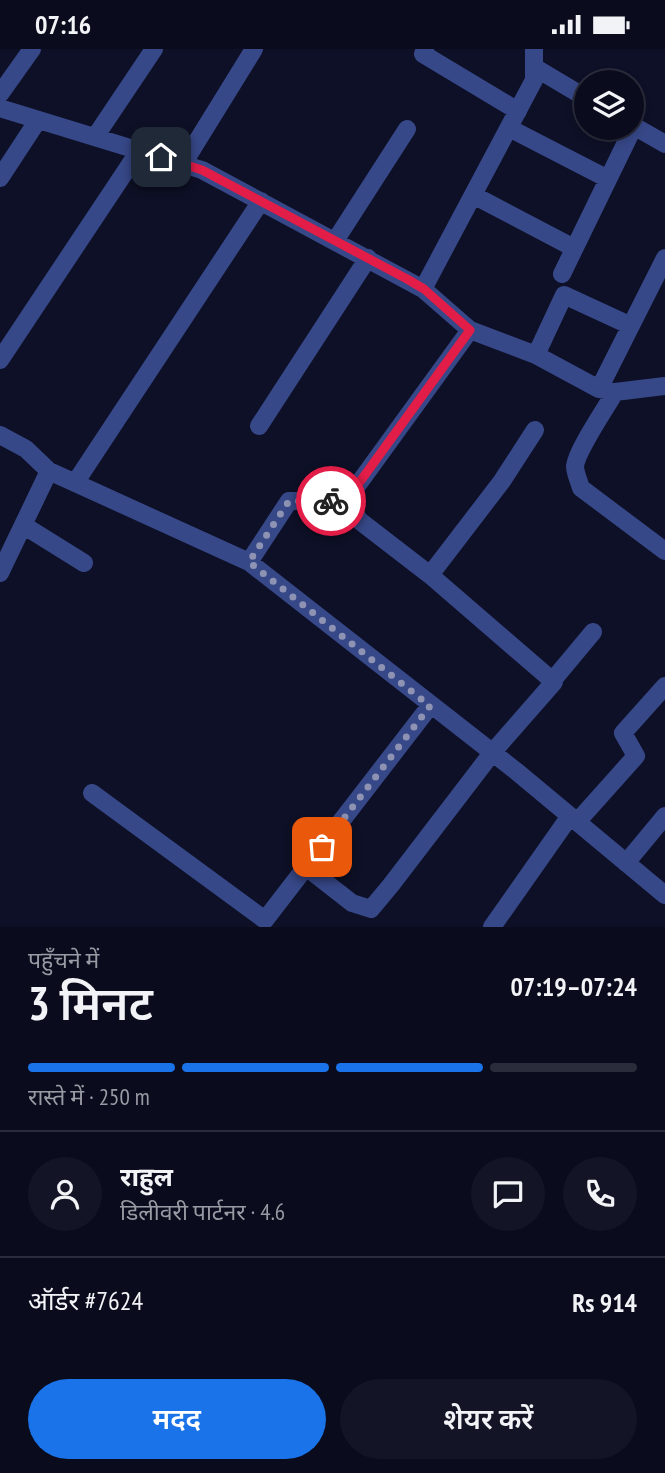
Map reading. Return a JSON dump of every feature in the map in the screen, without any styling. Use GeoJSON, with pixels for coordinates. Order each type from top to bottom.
{"type":"FeatureCollection","features":[{"type":"Feature","properties":{"kind":"street"},"geometry":{"type":"LineString","coordinates":[[0,95],[32,49]]}},
{"type":"Feature","properties":{"kind":"street"},"geometry":{"type":"LineString","coordinates":[[95,137],[154,49]]}},
{"type":"Feature","properties":{"kind":"street"},"geometry":{"type":"LineString","coordinates":[[183,164],[254,49]]}},
{"type":"Feature","properties":{"kind":"street"},"geometry":{"type":"LineString","coordinates":[[425,49],[423,54],[518,111]]}},
{"type":"Feature","properties":{"kind":"street"},"geometry":{"type":"LineString","coordinates":[[424,289],[534,80],[534,58]]}},
{"type":"Feature","properties":{"kind":"street"},"geometry":{"type":"LineString","coordinates":[[534,58],[574,89]]}},
{"type":"Feature","properties":{"kind":"street"},"geometry":{"type":"LineString","coordinates":[[0,109],[202,170],[424,289],[470,330],[536,355],[607,390],[665,386]]}},
{"type":"Feature","properties":{"kind":"street"},"geometry":{"type":"LineString","coordinates":[[0,178],[38,120]]}},
{"type":"Feature","properties":{"kind":"street"},"geometry":{"type":"LineString","coordinates":[[509,128],[608,179]]}},
{"type":"Feature","properties":{"kind":"street"},"geometry":{"type":"LineString","coordinates":[[335,241],[407,129]]}},
{"type":"Feature","properties":{"kind":"street"},"geometry":{"type":"LineString","coordinates":[[644,132],[665,144]]}},
{"type":"Feature","properties":{"kind":"street"},"geometry":{"type":"LineString","coordinates":[[562,274],[626,140]]}},
{"type":"Feature","properties":{"kind":"street"},"geometry":{"type":"LineString","coordinates":[[0,360],[139,151]]}},
{"type":"Feature","properties":{"kind":"street"},"geometry":{"type":"LineString","coordinates":[[473,195],[574,248]]}},
{"type":"Feature","properties":{"kind":"street"},"geometry":{"type":"LineString","coordinates":[[75,482],[261,201]]}},
{"type":"Feature","properties":{"kind":"street"},"geometry":{"type":"LineString","coordinates":[[259,426],[368,258]]}},
{"type":"Feature","properties":{"kind":"street"},"geometry":{"type":"LineString","coordinates":[[665,258],[629,325],[607,390],[575,467],[581,488],[665,551]]}},
{"type":"Feature","properties":{"kind":"street"},"geometry":{"type":"LineString","coordinates":[[536,355],[564,295],[629,325]]}},
{"type":"Feature","properties":{"kind":"street"},"geometry":{"type":"LineString","coordinates":[[346,501],[470,330]]}},
{"type":"Feature","properties":{"kind":"street"},"geometry":{"type":"LineString","coordinates":[[430,575],[502,481],[535,431]]}},
{"type":"Feature","properties":{"kind":"street"},"geometry":{"type":"LineString","coordinates":[[0,435],[26,449],[48,471],[249,562],[492,753],[665,895]]}},
{"type":"Feature","properties":{"kind":"street"},"geometry":{"type":"LineString","coordinates":[[0,573],[48,471]]}},
{"type":"Feature","properties":{"kind":"street"},"geometry":{"type":"LineString","coordinates":[[249,562],[289,501],[346,501]]}},
{"type":"Feature","properties":{"kind":"street"},"geometry":{"type":"LineString","coordinates":[[346,501],[359,521],[430,575],[552,680]]}},
{"type":"Feature","properties":{"kind":"street"},"geometry":{"type":"LineString","coordinates":[[23,525],[84,562]]}},
{"type":"Feature","properties":{"kind":"street"},"geometry":{"type":"LineString","coordinates":[[306,867],[352,902],[370,909],[492,753],[554,682],[552,680],[593,632]]}},
{"type":"Feature","properties":{"kind":"street"},"geometry":{"type":"LineString","coordinates":[[492,927],[573,819],[636,756],[623,733],[665,686]]}},
{"type":"Feature","properties":{"kind":"street"},"geometry":{"type":"LineString","coordinates":[[92,793],[265,921],[430,706]]}},
{"type":"Feature","properties":{"kind":"street"},"geometry":{"type":"LineString","coordinates":[[626,863],[665,816]]}},
{"type":"Feature","properties":{"kind":"way so far"},"geometry":{"type":"LineString","coordinates":[[322,847],[430,706],[249,562],[289,501],[331,501]]}},
{"type":"Feature","properties":{"kind":"route"},"geometry":{"type":"LineString","coordinates":[[161,157],[202,170],[407,279],[424,289],[470,330],[346,501],[331,501]]}}]}
